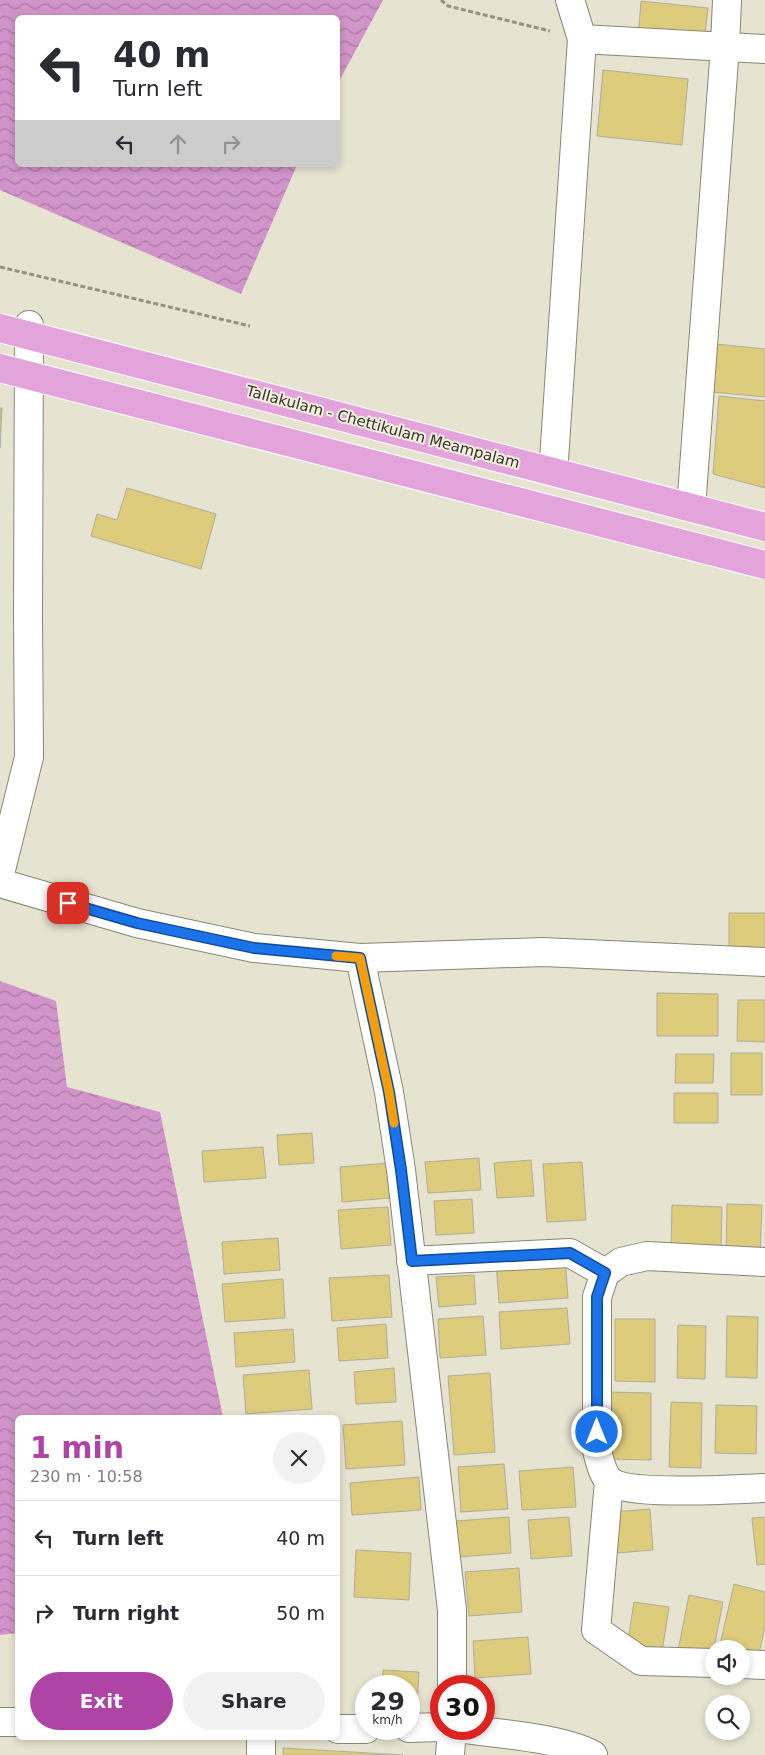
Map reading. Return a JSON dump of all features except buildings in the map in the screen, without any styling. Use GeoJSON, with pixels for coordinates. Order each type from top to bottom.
{"type":"FeatureCollection","features":[{"type":"Feature","properties":{"kind":"highway","name":"Tallakulam - Chettikulam Meampalam"},"geometry":{"type":"LineString","coordinates":[[0,328],[765,527]]}},
{"type":"Feature","properties":{"kind":"highway"},"geometry":{"type":"LineString","coordinates":[[0,368],[765,565]]}},
{"type":"Feature","properties":{"kind":"street"},"geometry":{"type":"LineString","coordinates":[[554,460],[582,39],[570,0]]}},
{"type":"Feature","properties":{"kind":"street"},"geometry":{"type":"LineString","coordinates":[[692,496],[727,0]]}},
{"type":"Feature","properties":{"kind":"street"},"geometry":{"type":"LineString","coordinates":[[582,39],[765,49]]}},
{"type":"Feature","properties":{"kind":"street"},"geometry":{"type":"LineString","coordinates":[[0,874],[29,757],[29,325]]}},
{"type":"Feature","properties":{"kind":"street"},"geometry":{"type":"LineString","coordinates":[[0,883],[137,923],[244,946],[360,958],[543,952],[765,962]]}},
{"type":"Feature","properties":{"kind":"street"},"geometry":{"type":"LineString","coordinates":[[360,958],[389,1092],[401,1170],[452,1610],[452,1675]]}},
{"type":"Feature","properties":{"kind":"street"},"geometry":{"type":"LineString","coordinates":[[412,1261],[570,1253],[605,1273]]}},
{"type":"Feature","properties":{"kind":"street"},"geometry":{"type":"LineString","coordinates":[[765,1262],[647,1256],[621,1262],[605,1273],[597,1297],[597,1451],[601,1468],[609,1481],[621,1487],[647,1490],[765,1488]]}},
{"type":"Feature","properties":{"kind":"street"},"geometry":{"type":"LineString","coordinates":[[609,1481],[596,1630],[641,1661],[705,1663]]}},
{"type":"Feature","properties":{"kind":"street"},"geometry":{"type":"LineString","coordinates":[[750,1664],[765,1665]]}},
{"type":"Feature","properties":{"kind":"street"},"geometry":{"type":"LineString","coordinates":[[0,1722],[15,1722]]}},
{"type":"Feature","properties":{"kind":"street"},"geometry":{"type":"LineString","coordinates":[[340,1729],[355,1728]]}},
{"type":"Feature","properties":{"kind":"street"},"geometry":{"type":"LineString","coordinates":[[495,1734],[582,1749],[594,1755]]}},
{"type":"Feature","properties":{"kind":"street"},"geometry":{"type":"LineString","coordinates":[[261,1740],[261,1755]]}},
{"type":"Feature","properties":{"kind":"street"},"geometry":{"type":"LineString","coordinates":[[450,1755],[451,1740]]}},
{"type":"Feature","properties":{"kind":"path"},"geometry":{"type":"LineString","coordinates":[[441,0],[448,6],[582,39]]}},
{"type":"Feature","properties":{"kind":"path"},"geometry":{"type":"LineString","coordinates":[[0,267],[250,326]]}},
{"type":"Feature","properties":{"kind":"water"},"geometry":{"type":"Polygon","coordinates":[[[0,0],[383,0],[340,79],[340,15],[15,15],[15,167],[296,167],[241,294],[0,190],[0,0]]]}},
{"type":"Feature","properties":{"kind":"water"},"geometry":{"type":"Polygon","coordinates":[[[0,981],[56,1001],[67,1087],[160,1112],[223,1415],[15,1415],[15,1633],[0,1635],[0,981]]]}},
{"type":"Feature","properties":{"kind":"slow traffic"},"geometry":{"type":"LineString","coordinates":[[336,956],[360,958],[394,1123]]}},
{"type":"Feature","properties":{"kind":"route"},"geometry":{"type":"LineString","coordinates":[[68,903],[137,923],[254,948],[360,958],[389,1092],[412,1261],[570,1253],[605,1273],[597,1297],[597,1432]]}}]}
